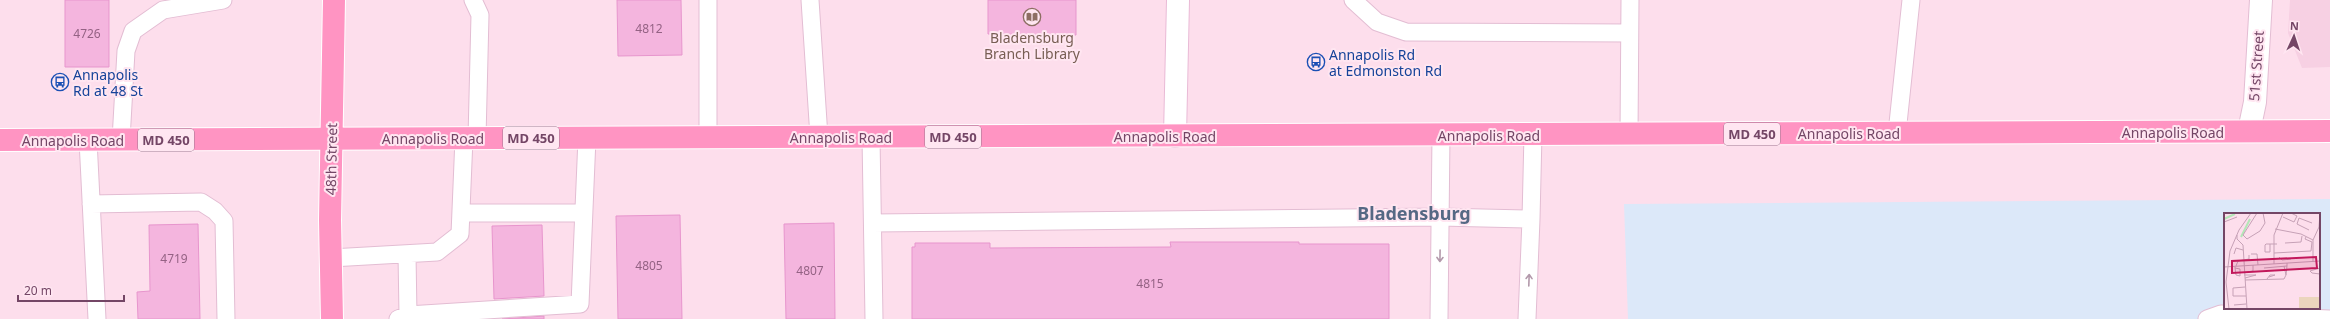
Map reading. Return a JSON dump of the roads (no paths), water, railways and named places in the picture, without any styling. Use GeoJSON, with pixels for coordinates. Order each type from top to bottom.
{"type":"FeatureCollection","features":[{"type":"Feature","properties":{"kind":"main road","name":"48th Street"},"geometry":{"type":"LineString","coordinates":[[332,319],[331,258],[334,0]]}},
{"type":"Feature","properties":{"kind":"main road","name":"Annapolis Road"},"geometry":{"type":"LineString","coordinates":[[0,140],[1533,134],[1628,135],[2330,131]]}},
{"type":"Feature","properties":{"kind":"street"},"geometry":{"type":"LineString","coordinates":[[1175,136],[1178,0]]}},
{"type":"Feature","properties":{"kind":"street","name":"51st Street"},"geometry":{"type":"LineString","coordinates":[[2249,131],[2255,102],[2261,0]]}},
{"type":"Feature","properties":{"kind":"lane"},"geometry":{"type":"LineString","coordinates":[[121,140],[126,51],[133,32],[163,10],[223,0]]}},
{"type":"Feature","properties":{"kind":"lane"},"geometry":{"type":"LineString","coordinates":[[331,258],[437,252],[460,234],[461,213],[471,138],[480,15],[473,0]]}},
{"type":"Feature","properties":{"kind":"lane"},"geometry":{"type":"LineString","coordinates":[[708,0],[708,138]]}},
{"type":"Feature","properties":{"kind":"lane"},"geometry":{"type":"LineString","coordinates":[[810,0],[819,137]]}},
{"type":"Feature","properties":{"kind":"lane"},"geometry":{"type":"LineString","coordinates":[[1353,0],[1377,22],[1406,32],[1629,33]]}},
{"type":"Feature","properties":{"kind":"lane"},"geometry":{"type":"LineString","coordinates":[[1628,135],[1630,0]]}},
{"type":"Feature","properties":{"kind":"lane"},"geometry":{"type":"LineString","coordinates":[[1897,133],[1911,0]]}},
{"type":"Feature","properties":{"kind":"lane"},"geometry":{"type":"LineString","coordinates":[[1527,319],[1533,134]]}},
{"type":"Feature","properties":{"kind":"lane"},"geometry":{"type":"LineString","coordinates":[[1438,319],[1441,135]]}},
{"type":"Feature","properties":{"kind":"lane"},"geometry":{"type":"LineString","coordinates":[[871,137],[874,319]]}},
{"type":"Feature","properties":{"kind":"lane"},"geometry":{"type":"LineString","coordinates":[[408,254],[403,317],[580,304],[587,138]]}},
{"type":"Feature","properties":{"kind":"lane"},"geometry":{"type":"LineString","coordinates":[[88,140],[97,319]]}},
{"type":"Feature","properties":{"kind":"lane"},"geometry":{"type":"LineString","coordinates":[[91,204],[201,202],[215,211],[224,221],[226,319]]}},
{"type":"Feature","properties":{"kind":"lane"},"geometry":{"type":"LineString","coordinates":[[461,213],[583,213]]}},
{"type":"Feature","properties":{"kind":"lane"},"geometry":{"type":"LineString","coordinates":[[872,223],[1440,217],[1531,219]]}},
{"type":"Feature","properties":{"kind":"lane"},"geometry":{"type":"LineString","coordinates":[[2207,319],[2220,314],[2330,319]]}},
{"type":"Feature","properties":{"kind":"place","name":"Bladensburg Branch Library"},"geometry":{"type":"Point","coordinates":[1032,17]}},
{"type":"Feature","properties":{"kind":"place","name":"Annapolis Rd at Edmonston Rd"},"geometry":{"type":"Point","coordinates":[1316,62]}},
{"type":"Feature","properties":{"kind":"place","name":"Annapolis Rd at 48 St"},"geometry":{"type":"Point","coordinates":[60,82]}},
{"type":"Feature","properties":{"kind":"district","name":"Bladensburg"},"geometry":{"type":"Point","coordinates":[1414,213]}}]}
